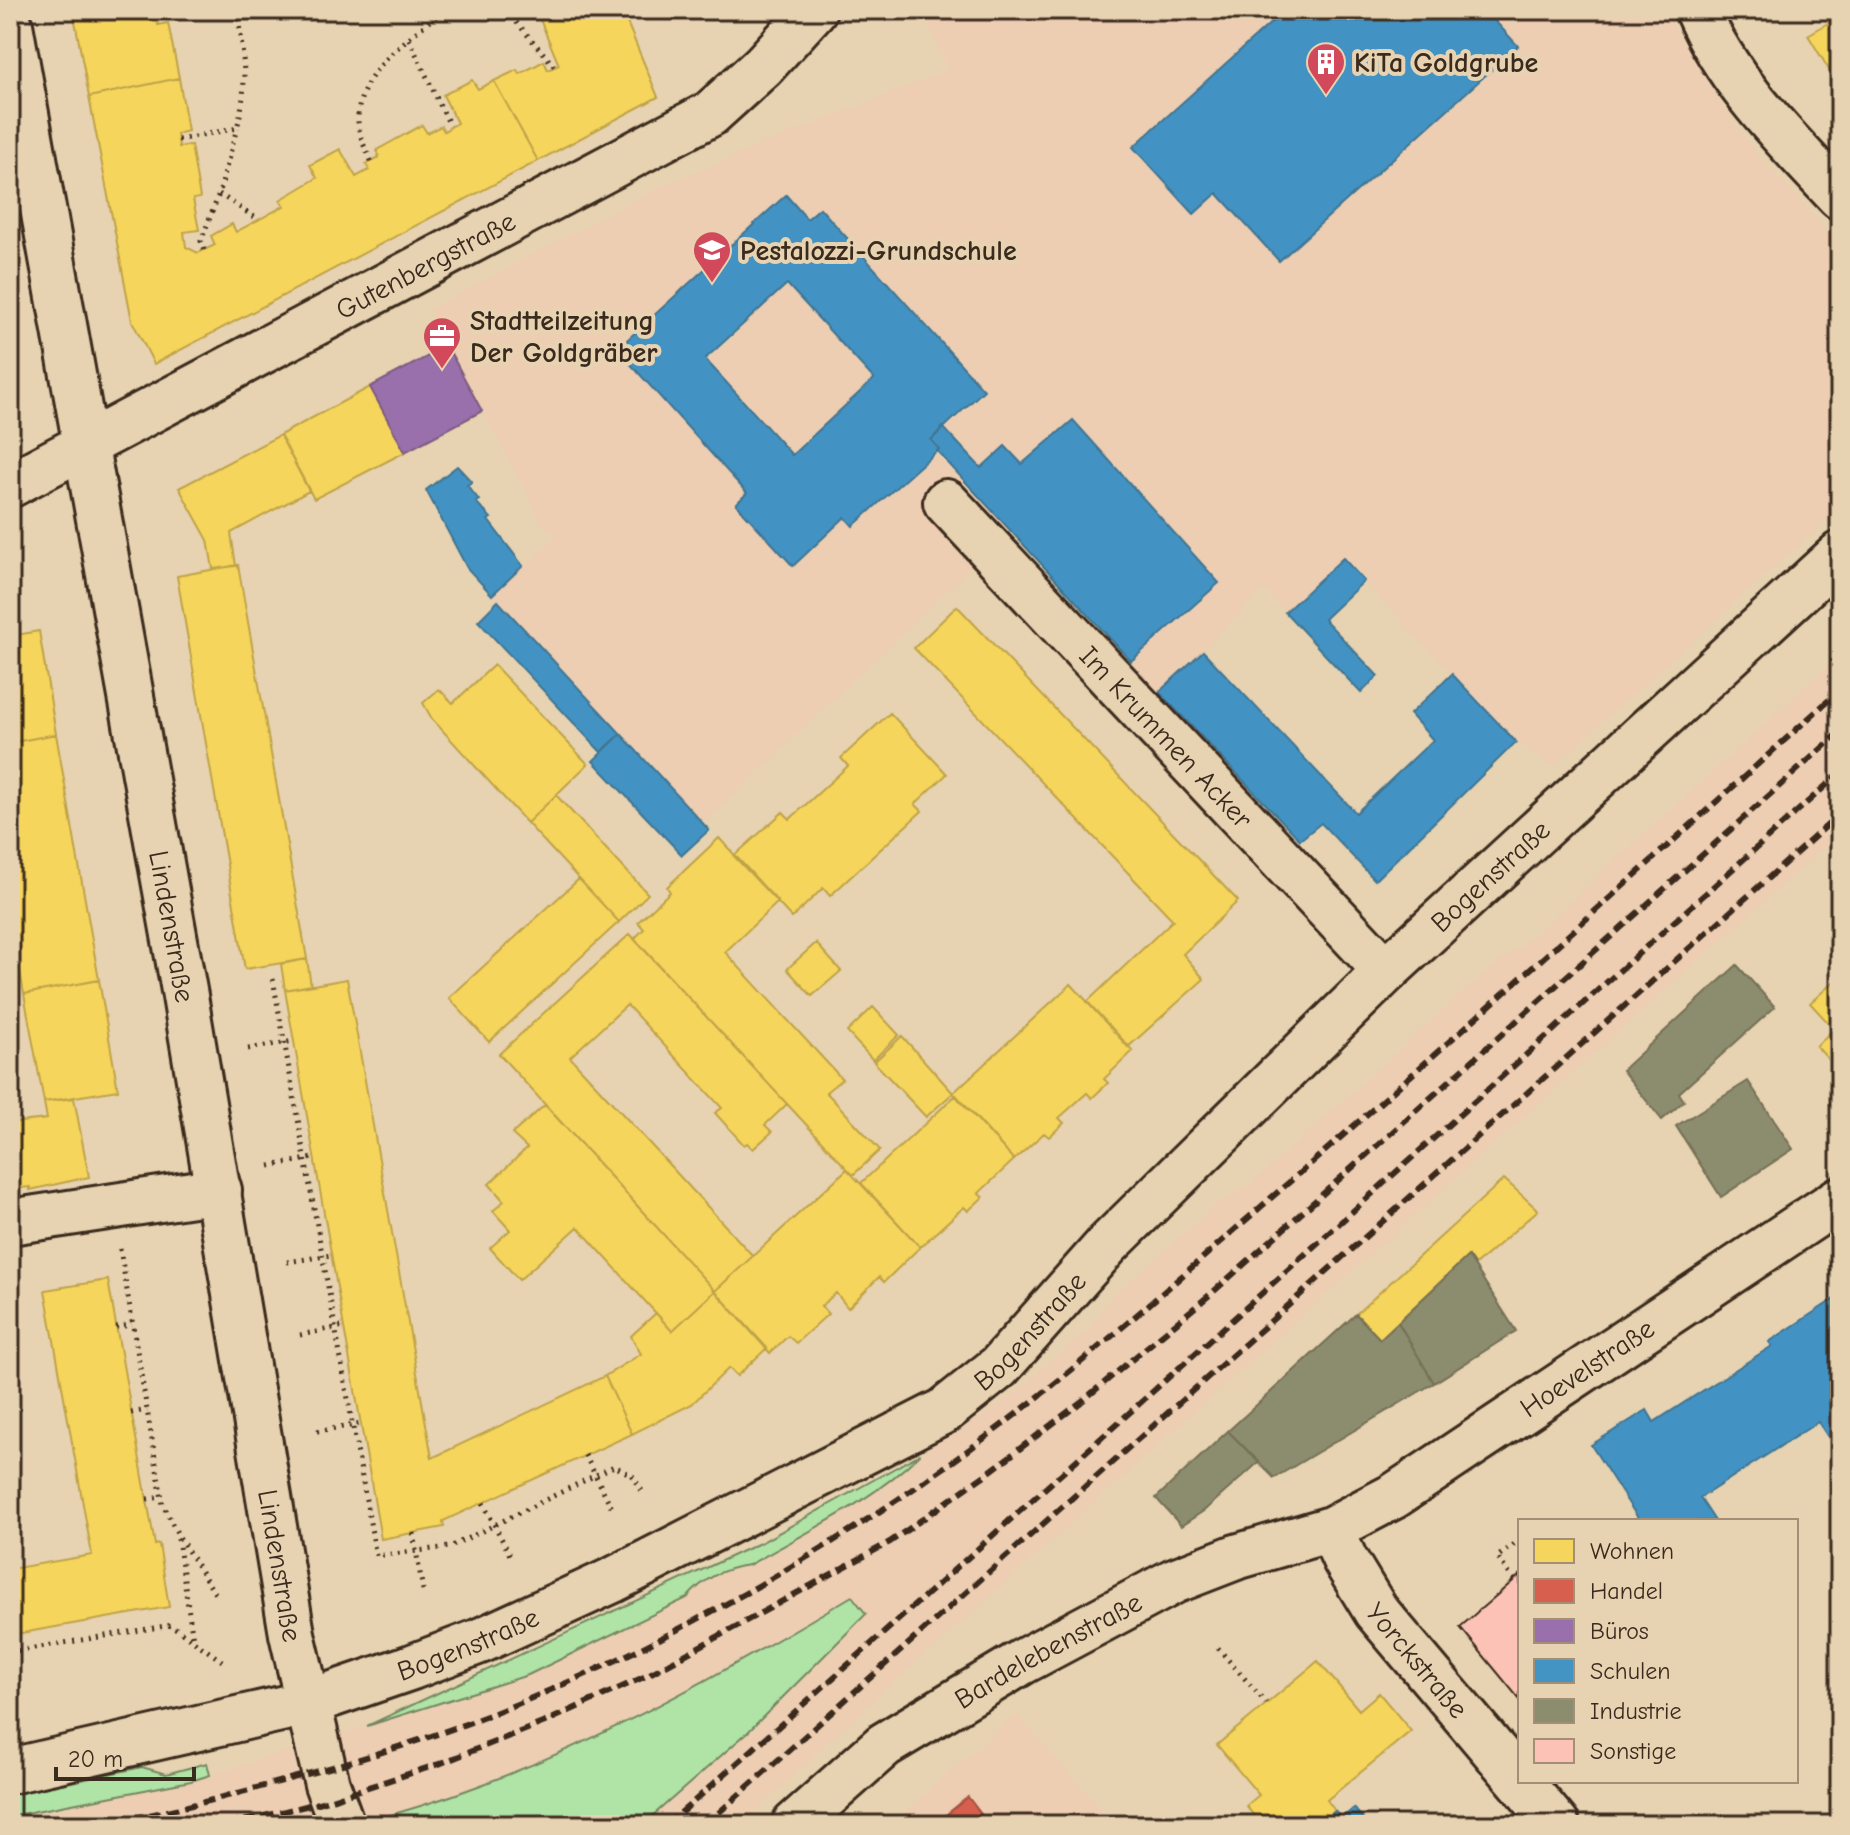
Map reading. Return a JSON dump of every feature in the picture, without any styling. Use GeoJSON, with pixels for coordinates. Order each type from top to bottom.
{"type":"FeatureCollection","features":[{"type":"Feature","properties":{"kind":"street","name":"Gutenbergstraße"},"geometry":{"type":"LineString","coordinates":[[10,485],[710,114],[763,66],[814,10]]}},
{"type":"Feature","properties":{"kind":"street"},"geometry":{"type":"LineString","coordinates":[[1697,10],[1724,64],[1755,106],[1840,197]]}},
{"type":"Feature","properties":{"kind":"street","name":"Lindenstraße"},"geometry":{"type":"LineString","coordinates":[[10,25],[219,1190],[292,1634],[327,1784],[342,1825]]}},
{"type":"Feature","properties":{"kind":"street","name":"Im Krummen Acker"},"geometry":{"type":"LineString","coordinates":[[946,502],[1386,971]]}},
{"type":"Feature","properties":{"kind":"street","name":"Bogenstraße"},"geometry":{"type":"LineString","coordinates":[[10,1771],[307,1703],[466,1646],[586,1592],[944,1411],[999,1367],[1108,1244],[1386,971],[1840,554]]}},
{"type":"Feature","properties":{"kind":"street"},"geometry":{"type":"LineString","coordinates":[[10,1222],[219,1190]]}},
{"type":"Feature","properties":{"kind":"street","name":"Hoevelstraße"},"geometry":{"type":"LineString","coordinates":[[1331,1529],[1394,1496],[1840,1199]]}},
{"type":"Feature","properties":{"kind":"street","name":"Bardelebenstraße"},"geometry":{"type":"LineString","coordinates":[[794,1825],[884,1745],[1022,1662],[1174,1581],[1236,1557],[1331,1529]]}},
{"type":"Feature","properties":{"kind":"street","name":"Yorckstraße"},"geometry":{"type":"LineString","coordinates":[[1331,1529],[1345,1560],[1376,1611],[1518,1779]]}},
{"type":"Feature","properties":{"kind":"street","name":"Yorckstraße"},"geometry":{"type":"LineString","coordinates":[[1521,1783],[1557,1825]]}},
{"type":"Feature","properties":{"kind":"path"},"geometry":{"type":"LineString","coordinates":[[204,250],[201,241],[219,194],[243,105],[246,69],[237,10]]}},
{"type":"Feature","properties":{"kind":"path"},"geometry":{"type":"LineString","coordinates":[[371,161],[359,130],[359,104],[369,82],[384,61],[443,10]]}},
{"type":"Feature","properties":{"kind":"path"},"geometry":{"type":"LineString","coordinates":[[506,10],[555,67]]}},
{"type":"Feature","properties":{"kind":"path"},"geometry":{"type":"LineString","coordinates":[[409,39],[450,126]]}},
{"type":"Feature","properties":{"kind":"path"},"geometry":{"type":"LineString","coordinates":[[178,140],[237,128]]}},
{"type":"Feature","properties":{"kind":"path"},"geometry":{"type":"LineString","coordinates":[[219,194],[259,220]]}},
{"type":"Feature","properties":{"kind":"path"},"geometry":{"type":"LineString","coordinates":[[273,979],[376,1556],[450,1547],[614,1466],[632,1475],[644,1494]]}},
{"type":"Feature","properties":{"kind":"path"},"geometry":{"type":"LineString","coordinates":[[248,1049],[294,1041]]}},
{"type":"Feature","properties":{"kind":"path"},"geometry":{"type":"LineString","coordinates":[[270,1166],[314,1158]]}},
{"type":"Feature","properties":{"kind":"path"},"geometry":{"type":"LineString","coordinates":[[120,1250],[163,1505],[217,1597]]}},
{"type":"Feature","properties":{"kind":"path"},"geometry":{"type":"LineString","coordinates":[[287,1262],[331,1255]]}},
{"type":"Feature","properties":{"kind":"path"},"geometry":{"type":"LineString","coordinates":[[116,1327],[132,1325]]}},
{"type":"Feature","properties":{"kind":"path"},"geometry":{"type":"LineString","coordinates":[[300,1335],[345,1326]]}},
{"type":"Feature","properties":{"kind":"path"},"geometry":{"type":"LineString","coordinates":[[131,1413],[147,1410]]}},
{"type":"Feature","properties":{"kind":"path"},"geometry":{"type":"LineString","coordinates":[[317,1431],[362,1424]]}},
{"type":"Feature","properties":{"kind":"path"},"geometry":{"type":"LineString","coordinates":[[585,1455],[612,1508]]}},
{"type":"Feature","properties":{"kind":"path"},"geometry":{"type":"LineString","coordinates":[[147,1499],[162,1497]]}},
{"type":"Feature","properties":{"kind":"path"},"geometry":{"type":"LineString","coordinates":[[483,1503],[511,1557]]}},
{"type":"Feature","properties":{"kind":"path"},"geometry":{"type":"LineString","coordinates":[[413,1533],[424,1596]]}},
{"type":"Feature","properties":{"kind":"path"},"geometry":{"type":"LineString","coordinates":[[178,1535],[193,1641]]}},
{"type":"Feature","properties":{"kind":"path"},"geometry":{"type":"LineString","coordinates":[[1514,1580],[1497,1557],[1516,1543]]}},
{"type":"Feature","properties":{"kind":"path"},"geometry":{"type":"LineString","coordinates":[[10,1652],[171,1625],[222,1661]]}},
{"type":"Feature","properties":{"kind":"path"},"geometry":{"type":"LineString","coordinates":[[1218,1648],[1266,1703]]}},
{"type":"Feature","properties":{"kind":"shaded area"},"geometry":{"type":"Polygon","coordinates":[[[922,10],[1665,10],[1710,86],[1754,150],[1840,245],[1840,508],[1553,766],[1516,742],[1343,559],[1285,612],[1264,590],[1159,692],[1008,528],[704,823],[492,595],[556,537],[541,522],[429,310],[662,185],[948,70],[922,10]]]}},
{"type":"Feature","properties":{"kind":"shaded area"},"geometry":{"type":"Polygon","coordinates":[[[1840,654],[1840,833],[844,1727],[742,1825],[642,1825],[748,1732],[865,1615],[852,1597],[727,1671],[544,1761],[426,1805],[352,1825],[10,1825],[10,1816],[191,1781],[528,1675],[687,1598],[699,1584],[734,1567],[749,1565],[832,1518],[905,1470],[920,1454],[1003,1402],[1091,1327],[1112,1295],[1215,1205],[1249,1185],[1483,974],[1530,938],[1840,654]]]}},
{"type":"Feature","properties":{"kind":"shaded area"},"geometry":{"type":"Polygon","coordinates":[[[1016,1713],[1115,1825],[889,1825],[1016,1713]]]}},
{"type":"Feature","properties":{"kind":"green space"},"geometry":{"type":"Polygon","coordinates":[[[920,1454],[882,1487],[839,1515],[749,1565],[715,1576],[687,1598],[528,1675],[367,1726],[762,1542],[920,1454]]]}},
{"type":"Feature","properties":{"kind":"green space"},"geometry":{"type":"Polygon","coordinates":[[[852,1596],[866,1614],[748,1732],[642,1825],[392,1825],[387,1816],[449,1797],[568,1749],[684,1692],[852,1596]]]}},
{"type":"Feature","properties":{"kind":"green space"},"geometry":{"type":"Polygon","coordinates":[[[207,1763],[210,1775],[191,1781],[10,1816],[10,1795],[142,1767],[166,1774],[207,1763]]]}},
{"type":"Feature","properties":{"kind":"building: Wohnen"},"geometry":{"type":"Polygon","coordinates":[[[73,10],[166,10],[157,14],[158,25],[168,23],[179,78],[89,97],[73,10]]]}},
{"type":"Feature","properties":{"kind":"building: Wohnen"},"geometry":{"type":"Polygon","coordinates":[[[536,10],[622,10],[658,97],[538,161],[494,81],[517,70],[520,74],[544,61],[548,70],[559,65],[536,10]]]}},
{"type":"Feature","properties":{"kind":"building: Wohnen"},"geometry":{"type":"Polygon","coordinates":[[[1840,16],[1840,88],[1808,35],[1840,16]]]}},
{"type":"Feature","properties":{"kind":"building: Wohnen"},"geometry":{"type":"Polygon","coordinates":[[[179,78],[188,131],[177,134],[179,147],[191,145],[200,198],[193,199],[199,230],[184,232],[186,247],[198,253],[215,245],[211,236],[232,224],[236,232],[284,206],[280,200],[317,178],[310,165],[340,149],[356,177],[369,170],[366,164],[379,157],[377,150],[422,125],[427,133],[441,126],[444,131],[457,123],[443,95],[472,80],[478,89],[494,81],[538,161],[154,364],[132,321],[89,97],[179,78]]]}},
{"type":"Feature","properties":{"kind":"building: Wohnen"},"geometry":{"type":"Polygon","coordinates":[[[370,387],[405,452],[314,499],[280,435],[370,387]]]}},
{"type":"Feature","properties":{"kind":"building: Wohnen"},"geometry":{"type":"Polygon","coordinates":[[[280,435],[309,491],[231,533],[236,566],[213,569],[208,540],[179,488],[280,435]]]}},
{"type":"Feature","properties":{"kind":"building: Wohnen"},"geometry":{"type":"Polygon","coordinates":[[[238,565],[307,959],[245,969],[177,576],[238,565]]]}},
{"type":"Feature","properties":{"kind":"building: Wohnen"},"geometry":{"type":"Polygon","coordinates":[[[957,606],[1238,901],[1183,954],[1204,979],[1128,1047],[1087,1002],[1173,920],[914,648],[957,606]]]}},
{"type":"Feature","properties":{"kind":"building: Wohnen"},"geometry":{"type":"Polygon","coordinates":[[[10,623],[17,635],[39,631],[56,734],[10,743],[10,623]]]}},
{"type":"Feature","properties":{"kind":"building: Wohnen"},"geometry":{"type":"Polygon","coordinates":[[[494,665],[588,764],[527,823],[432,719],[423,703],[439,689],[453,703],[494,665]]]}},
{"type":"Feature","properties":{"kind":"building: Wohnen"},"geometry":{"type":"Polygon","coordinates":[[[890,713],[947,774],[915,804],[922,811],[830,896],[823,888],[792,918],[734,856],[783,812],[790,819],[848,766],[841,758],[890,713]]]}},
{"type":"Feature","properties":{"kind":"building: Wohnen"},"geometry":{"type":"Polygon","coordinates":[[[56,734],[99,980],[24,994],[10,914],[10,743],[56,734]]]}},
{"type":"Feature","properties":{"kind":"building: Wohnen"},"geometry":{"type":"Polygon","coordinates":[[[556,795],[648,894],[619,922],[527,823],[556,795]]]}},
{"type":"Feature","properties":{"kind":"building: Wohnen"},"geometry":{"type":"Polygon","coordinates":[[[719,838],[778,902],[725,952],[842,1079],[826,1092],[880,1150],[853,1175],[634,939],[644,929],[638,922],[670,892],[667,887],[719,838]]]}},
{"type":"Feature","properties":{"kind":"building: Wohnen"},"geometry":{"type":"Polygon","coordinates":[[[579,879],[619,922],[489,1042],[449,998],[579,879]]]}},
{"type":"Feature","properties":{"kind":"building: Wohnen"},"geometry":{"type":"Polygon","coordinates":[[[630,934],[787,1104],[765,1125],[772,1132],[753,1149],[747,1143],[744,1145],[715,1113],[722,1108],[627,1005],[570,1057],[753,1256],[715,1291],[499,1054],[630,934]]]}},
{"type":"Feature","properties":{"kind":"building: Wohnen"},"geometry":{"type":"Polygon","coordinates":[[[816,943],[841,971],[812,996],[787,969],[816,943]]]}},
{"type":"Feature","properties":{"kind":"building: Wohnen"},"geometry":{"type":"Polygon","coordinates":[[[307,959],[311,985],[285,990],[281,964],[307,959]]]}},
{"type":"Feature","properties":{"kind":"building: Wohnen"},"geometry":{"type":"Polygon","coordinates":[[[1840,976],[1840,1072],[1816,1046],[1834,1029],[1810,1003],[1840,976]]]}},
{"type":"Feature","properties":{"kind":"building: Wohnen"},"geometry":{"type":"Polygon","coordinates":[[[347,979],[432,1458],[605,1376],[632,1434],[443,1521],[444,1527],[381,1539],[285,990],[347,979]]]}},
{"type":"Feature","properties":{"kind":"building: Wohnen"},"geometry":{"type":"Polygon","coordinates":[[[99,980],[118,1090],[44,1102],[24,994],[99,980]]]}},
{"type":"Feature","properties":{"kind":"building: Wohnen"},"geometry":{"type":"Polygon","coordinates":[[[1071,984],[1133,1051],[1104,1079],[1108,1083],[1092,1098],[1087,1093],[1059,1118],[1064,1123],[1049,1137],[1044,1133],[1014,1160],[953,1093],[1071,984]]]}},
{"type":"Feature","properties":{"kind":"building: Wohnen"},"geometry":{"type":"Polygon","coordinates":[[[873,1007],[899,1035],[873,1060],[847,1032],[873,1007]]]}},
{"type":"Feature","properties":{"kind":"building: Wohnen"},"geometry":{"type":"Polygon","coordinates":[[[902,1036],[953,1093],[926,1117],[874,1062],[902,1036]]]}},
{"type":"Feature","properties":{"kind":"building: Wohnen"},"geometry":{"type":"Polygon","coordinates":[[[956,1095],[1014,1160],[979,1193],[983,1197],[968,1211],[964,1207],[920,1247],[861,1183],[956,1095]]]}},
{"type":"Feature","properties":{"kind":"building: Wohnen"},"geometry":{"type":"Polygon","coordinates":[[[74,1098],[89,1177],[30,1190],[30,1187],[10,1189],[10,1123],[47,1119],[44,1102],[74,1098]]]}},
{"type":"Feature","properties":{"kind":"building: Wohnen"},"geometry":{"type":"Polygon","coordinates":[[[545,1105],[715,1291],[672,1331],[578,1227],[519,1280],[490,1248],[510,1230],[493,1211],[504,1201],[489,1184],[527,1148],[512,1134],[545,1105]]]}},
{"type":"Feature","properties":{"kind":"building: Wohnen"},"geometry":{"type":"Polygon","coordinates":[[[847,1169],[920,1247],[884,1282],[879,1277],[848,1308],[836,1293],[821,1306],[828,1314],[796,1343],[788,1336],[770,1353],[715,1291],[847,1169]]]}},
{"type":"Feature","properties":{"kind":"building: Wohnen"},"geometry":{"type":"Polygon","coordinates":[[[1504,1179],[1538,1210],[1475,1265],[1468,1256],[1380,1339],[1356,1314],[1504,1179]]]}},
{"type":"Feature","properties":{"kind":"building: Wohnen"},"geometry":{"type":"Polygon","coordinates":[[[108,1280],[169,1607],[10,1635],[10,1569],[92,1555],[45,1290],[108,1280]]]}},
{"type":"Feature","properties":{"kind":"building: Wohnen"},"geometry":{"type":"Polygon","coordinates":[[[715,1291],[767,1348],[737,1376],[729,1368],[692,1404],[632,1434],[605,1376],[641,1354],[631,1336],[656,1313],[672,1331],[715,1291]]]}},
{"type":"Feature","properties":{"kind":"building: Wohnen"},"geometry":{"type":"Polygon","coordinates":[[[1318,1661],[1359,1710],[1379,1693],[1411,1731],[1327,1800],[1335,1811],[1319,1825],[1262,1825],[1246,1806],[1259,1795],[1217,1745],[1318,1661]]]}},
{"type":"Feature","properties":{"kind":"building: Handel"},"geometry":{"type":"Polygon","coordinates":[[[968,1797],[981,1814],[968,1825],[954,1825],[946,1815],[968,1797]]]}},
{"type":"Feature","properties":{"kind":"building: Büros"},"geometry":{"type":"Polygon","coordinates":[[[447,346],[482,411],[405,452],[370,387],[447,346]]]}},
{"type":"Feature","properties":{"kind":"building: Schulen","name":"KiTa Goldgrube"},"geometry":{"type":"Polygon","coordinates":[[[1285,10],[1485,10],[1518,46],[1279,261],[1217,193],[1194,214],[1133,147],[1285,10]]]}},
{"type":"Feature","properties":{"kind":"building: Schulen"},"geometry":{"type":"Polygon","coordinates":[[[786,195],[807,219],[820,208],[984,390],[931,440],[939,449],[853,526],[845,517],[793,566],[736,504],[747,493],[617,349],[786,195]],[[787,284],[705,359],[792,455],[874,379],[787,284]]]}},
{"type":"Feature","properties":{"kind":"building: Schulen"},"geometry":{"type":"Polygon","coordinates":[[[1073,420],[1219,583],[1131,661],[937,451],[939,449],[931,440],[943,427],[981,468],[1005,446],[1022,464],[1073,420]]]}},
{"type":"Feature","properties":{"kind":"building: Schulen"},"geometry":{"type":"Polygon","coordinates":[[[457,466],[472,482],[467,485],[479,500],[476,502],[491,518],[488,520],[523,566],[492,595],[467,568],[426,490],[457,466]]]}},
{"type":"Feature","properties":{"kind":"building: Schulen"},"geometry":{"type":"Polygon","coordinates":[[[1343,558],[1364,581],[1324,619],[1378,676],[1361,693],[1285,612],[1343,558]]]}},
{"type":"Feature","properties":{"kind":"building: Schulen"},"geometry":{"type":"Polygon","coordinates":[[[498,601],[621,734],[601,752],[478,621],[498,601]]]}},
{"type":"Feature","properties":{"kind":"building: Schulen"},"geometry":{"type":"Polygon","coordinates":[[[1203,651],[1356,813],[1433,740],[1410,714],[1452,674],[1516,742],[1375,880],[1321,823],[1300,840],[1159,692],[1203,651]]]}},
{"type":"Feature","properties":{"kind":"building: Schulen"},"geometry":{"type":"Polygon","coordinates":[[[621,734],[709,830],[682,855],[593,761],[621,734]]]}},
{"type":"Feature","properties":{"kind":"building: Schulen"},"geometry":{"type":"Polygon","coordinates":[[[1840,1295],[1840,1455],[1818,1422],[1700,1498],[1714,1519],[1639,1519],[1591,1445],[1647,1410],[1654,1422],[1772,1346],[1769,1342],[1840,1295]]]}},
{"type":"Feature","properties":{"kind":"building: Schulen"},"geometry":{"type":"Polygon","coordinates":[[[1354,1808],[1368,1825],[1319,1825],[1335,1811],[1341,1819],[1354,1808]]]}},
{"type":"Feature","properties":{"kind":"building: Industrie"},"geometry":{"type":"Polygon","coordinates":[[[1737,965],[1775,1007],[1679,1093],[1684,1101],[1662,1120],[1622,1070],[1737,965]]]}},
{"type":"Feature","properties":{"kind":"building: Industrie"},"geometry":{"type":"Polygon","coordinates":[[[1748,1081],[1793,1149],[1721,1197],[1676,1126],[1748,1081]]]}},
{"type":"Feature","properties":{"kind":"building: Industrie"},"geometry":{"type":"Polygon","coordinates":[[[1468,1256],[1516,1331],[1434,1383],[1398,1322],[1468,1256]]]}},
{"type":"Feature","properties":{"kind":"building: Industrie"},"geometry":{"type":"Polygon","coordinates":[[[1356,1314],[1380,1339],[1398,1322],[1434,1383],[1274,1478],[1228,1431],[1356,1314]]]}},
{"type":"Feature","properties":{"kind":"building: Industrie"},"geometry":{"type":"Polygon","coordinates":[[[1228,1431],[1259,1462],[1205,1510],[1181,1526],[1156,1498],[1228,1431]]]}},
{"type":"Feature","properties":{"kind":"building: Sonstige"},"geometry":{"type":"Polygon","coordinates":[[[1518,1577],[1518,1698],[1460,1627],[1518,1577]]]}},
{"type":"Feature","properties":{"kind":"railway"},"geometry":{"type":"LineString","coordinates":[[96,1825],[189,1806],[314,1772],[409,1744],[503,1710],[667,1635],[863,1523],[985,1438],[1111,1337],[1576,929],[1840,690]]}},
{"type":"Feature","properties":{"kind":"railway"},"geometry":{"type":"LineString","coordinates":[[227,1825],[322,1802],[439,1764],[545,1722],[646,1676],[890,1542],[1081,1402],[1212,1293],[1840,732]]}},
{"type":"Feature","properties":{"kind":"railway"},"geometry":{"type":"LineString","coordinates":[[667,1825],[1840,773]]}},
{"type":"Feature","properties":{"kind":"railway"},"geometry":{"type":"LineString","coordinates":[[705,1825],[1840,814]]}},
{"type":"Feature","properties":{"kind":"place","name":"KiTa Goldgrube"},"geometry":{"type":"Point","coordinates":[1326,96]}},
{"type":"Feature","properties":{"kind":"place","name":"Pestalozzi-Grundschule"},"geometry":{"type":"Point","coordinates":[712,284]}},
{"type":"Feature","properties":{"kind":"place","name":"Stadtteilzeitung Der Goldgräber"},"geometry":{"type":"Point","coordinates":[442,370]}}]}
